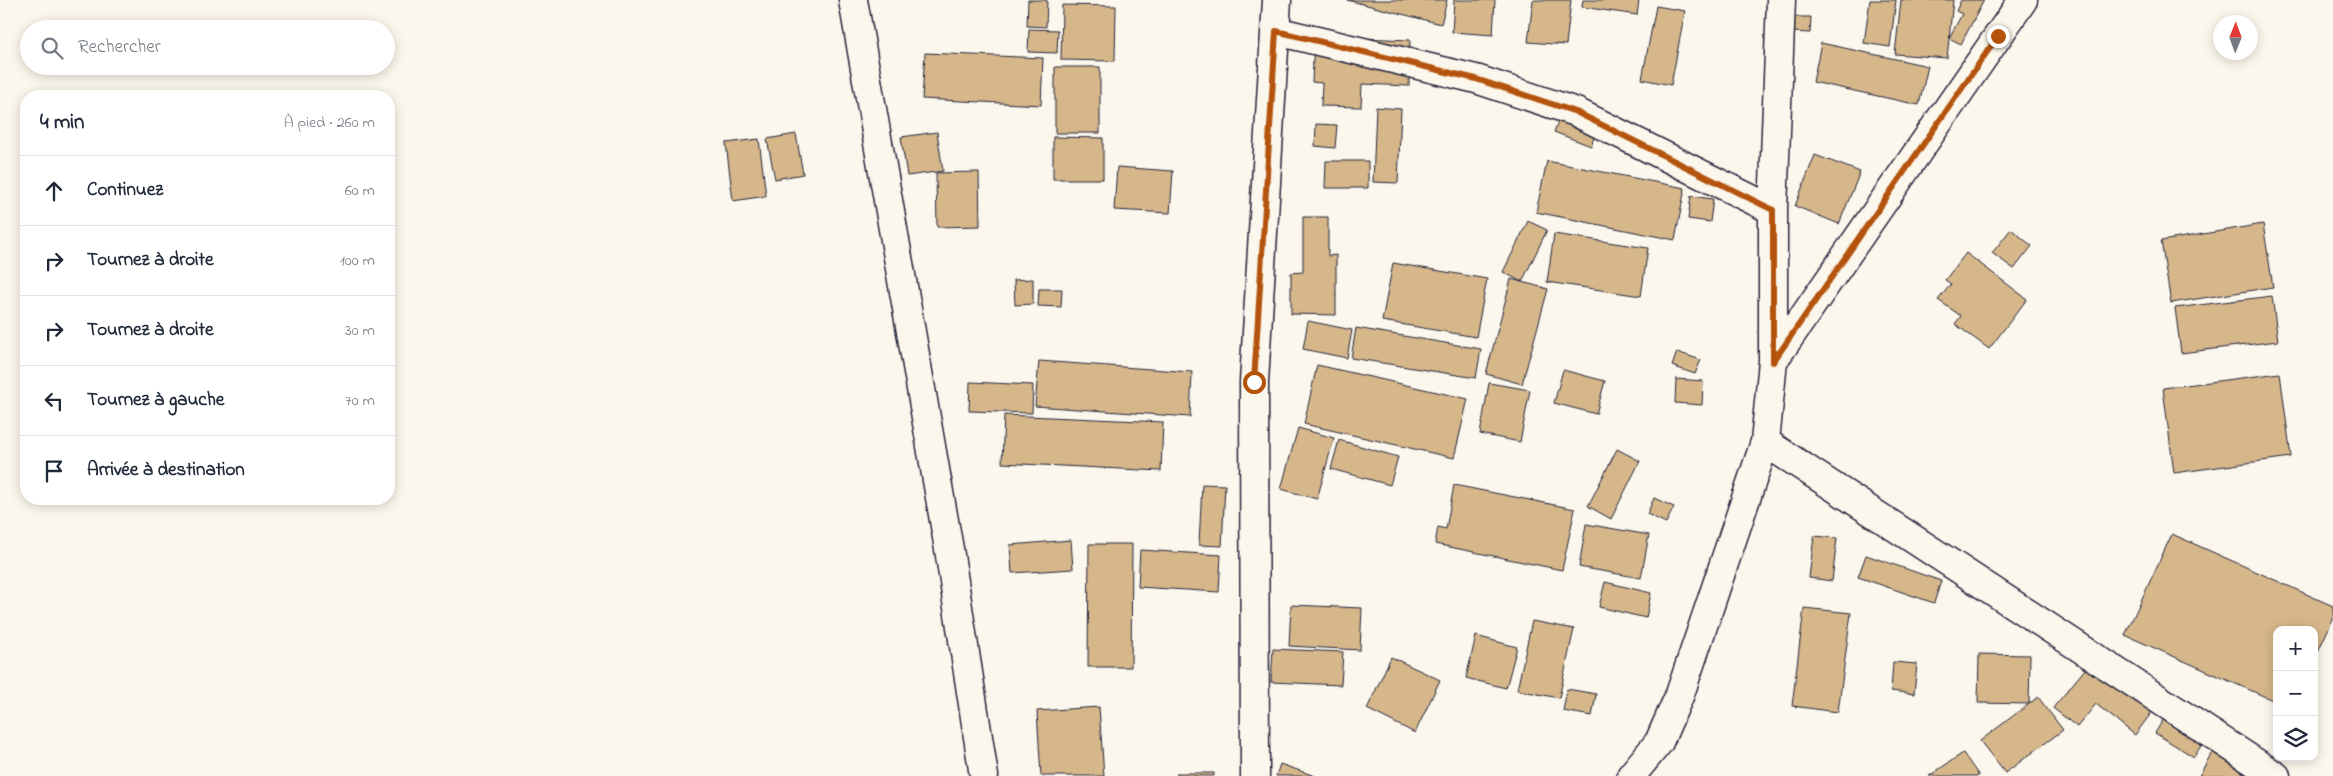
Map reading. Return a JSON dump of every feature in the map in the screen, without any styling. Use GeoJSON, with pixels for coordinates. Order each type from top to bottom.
{"type":"FeatureCollection","features":[{"type":"Feature","properties":{"kind":"street"},"geometry":{"type":"LineString","coordinates":[[853,0],[949,549],[984,776]]}},
{"type":"Feature","properties":{"kind":"street"},"geometry":{"type":"LineString","coordinates":[[1255,776],[1254,382],[1277,0]]}},
{"type":"Feature","properties":{"kind":"street"},"geometry":{"type":"LineString","coordinates":[[1631,776],[1659,742],[1680,694],[1766,442],[1773,362],[1773,210],[1781,0]]}},
{"type":"Feature","properties":{"kind":"street"},"geometry":{"type":"LineString","coordinates":[[1773,362],[2023,0]]}},
{"type":"Feature","properties":{"kind":"street"},"geometry":{"type":"LineString","coordinates":[[1276,31],[1476,79],[1576,112],[1773,210]]}},
{"type":"Feature","properties":{"kind":"street"},"geometry":{"type":"LineString","coordinates":[[1766,442],[2276,776]]}},
{"type":"Feature","properties":{"kind":"building"},"geometry":{"type":"Polygon","coordinates":[[[1028,0],[1047,0],[1046,27],[1027,26],[1028,0]]]}},
{"type":"Feature","properties":{"kind":"building"},"geometry":{"type":"Polygon","coordinates":[[[1347,0],[1447,0],[1441,24],[1347,0]]]}},
{"type":"Feature","properties":{"kind":"building"},"geometry":{"type":"Polygon","coordinates":[[[1454,0],[1495,0],[1493,35],[1452,32],[1454,0]]]}},
{"type":"Feature","properties":{"kind":"building"},"geometry":{"type":"Polygon","coordinates":[[[1533,0],[1571,0],[1566,45],[1528,42],[1533,0]]]}},
{"type":"Feature","properties":{"kind":"building"},"geometry":{"type":"Polygon","coordinates":[[[1583,0],[1639,0],[1637,15],[1582,7],[1583,0]]]}},
{"type":"Feature","properties":{"kind":"building"},"geometry":{"type":"Polygon","coordinates":[[[1870,0],[1896,0],[1890,47],[1864,43],[1870,0]]]}},
{"type":"Feature","properties":{"kind":"building"},"geometry":{"type":"Polygon","coordinates":[[[1901,0],[1953,0],[1947,58],[1895,54],[1901,0]]]}},
{"type":"Feature","properties":{"kind":"building"},"geometry":{"type":"Polygon","coordinates":[[[1961,0],[1984,0],[1961,44],[1949,38],[1962,14],[1956,11],[1961,0]]]}},
{"type":"Feature","properties":{"kind":"building"},"geometry":{"type":"Polygon","coordinates":[[[1062,5],[1116,6],[1115,61],[1061,60],[1062,5]]]}},
{"type":"Feature","properties":{"kind":"building"},"geometry":{"type":"Polygon","coordinates":[[[1656,6],[1685,11],[1671,85],[1642,79],[1656,6]]]}},
{"type":"Feature","properties":{"kind":"building"},"geometry":{"type":"Polygon","coordinates":[[[1792,17],[1811,17],[1810,33],[1791,32],[1792,17]]]}},
{"type":"Feature","properties":{"kind":"building"},"geometry":{"type":"Polygon","coordinates":[[[1029,29],[1058,30],[1057,53],[1028,52],[1029,29]]]}},
{"type":"Feature","properties":{"kind":"building"},"geometry":{"type":"Polygon","coordinates":[[[1314,36],[1410,40],[1409,86],[1362,84],[1361,107],[1321,106],[1322,83],[1312,82],[1314,36]]]}},
{"type":"Feature","properties":{"kind":"building"},"geometry":{"type":"Polygon","coordinates":[[[1821,43],[1928,66],[1919,105],[1813,82],[1821,43]]]}},
{"type":"Feature","properties":{"kind":"building"},"geometry":{"type":"Polygon","coordinates":[[[925,53],[1043,58],[1041,105],[922,99],[925,53]]]}},
{"type":"Feature","properties":{"kind":"building"},"geometry":{"type":"Polygon","coordinates":[[[1055,67],[1100,67],[1100,133],[1055,133],[1055,67]]]}},
{"type":"Feature","properties":{"kind":"building"},"geometry":{"type":"Polygon","coordinates":[[[1376,107],[1401,109],[1398,183],[1373,182],[1376,107]]]}},
{"type":"Feature","properties":{"kind":"building"},"geometry":{"type":"Polygon","coordinates":[[[1563,109],[1599,123],[1591,146],[1554,132],[1563,109]]]}},
{"type":"Feature","properties":{"kind":"building"},"geometry":{"type":"Polygon","coordinates":[[[1316,124],[1337,125],[1335,148],[1315,146],[1316,124]]]}},
{"type":"Feature","properties":{"kind":"building"},"geometry":{"type":"Polygon","coordinates":[[[937,132],[943,171],[907,176],[901,137],[937,132]]]}},
{"type":"Feature","properties":{"kind":"building"},"geometry":{"type":"Polygon","coordinates":[[[796,134],[803,174],[775,179],[767,139],[796,134]]]}},
{"type":"Feature","properties":{"kind":"building"},"geometry":{"type":"Polygon","coordinates":[[[1053,137],[1103,138],[1103,179],[1053,179],[1053,137]]]}},
{"type":"Feature","properties":{"kind":"building"},"geometry":{"type":"Polygon","coordinates":[[[759,139],[766,196],[733,201],[726,143],[759,139]]]}},
{"type":"Feature","properties":{"kind":"building"},"geometry":{"type":"Polygon","coordinates":[[[1815,155],[1860,172],[1839,224],[1795,206],[1815,155]]]}},
{"type":"Feature","properties":{"kind":"building"},"geometry":{"type":"Polygon","coordinates":[[[1326,161],[1368,161],[1368,188],[1325,188],[1326,161]]]}},
{"type":"Feature","properties":{"kind":"building"},"geometry":{"type":"Polygon","coordinates":[[[1547,161],[1685,188],[1675,240],[1536,212],[1547,161]]]}},
{"type":"Feature","properties":{"kind":"building"},"geometry":{"type":"Polygon","coordinates":[[[1117,167],[1173,171],[1170,213],[1114,210],[1117,167]]]}},
{"type":"Feature","properties":{"kind":"building"},"geometry":{"type":"Polygon","coordinates":[[[979,172],[980,226],[937,227],[936,173],[979,172]]]}},
{"type":"Feature","properties":{"kind":"building"},"geometry":{"type":"Polygon","coordinates":[[[1691,196],[1713,199],[1710,222],[1688,219],[1691,196]]]}},
{"type":"Feature","properties":{"kind":"building"},"geometry":{"type":"Polygon","coordinates":[[[1303,217],[1328,217],[1328,256],[1336,255],[1336,315],[1291,314],[1291,273],[1303,272],[1303,217]]]}},
{"type":"Feature","properties":{"kind":"building"},"geometry":{"type":"Polygon","coordinates":[[[1528,221],[1547,230],[1522,282],[1503,272],[1528,221]]]}},
{"type":"Feature","properties":{"kind":"building"},"geometry":{"type":"Polygon","coordinates":[[[2263,224],[2273,287],[2171,303],[2161,241],[2263,224]]]}},
{"type":"Feature","properties":{"kind":"building"},"geometry":{"type":"Polygon","coordinates":[[[2011,229],[2032,246],[2014,269],[1992,253],[2011,229]]]}},
{"type":"Feature","properties":{"kind":"building"},"geometry":{"type":"Polygon","coordinates":[[[1554,234],[1648,248],[1641,296],[1547,282],[1554,234]]]}},
{"type":"Feature","properties":{"kind":"building"},"geometry":{"type":"Polygon","coordinates":[[[1966,253],[2027,299],[1989,349],[1955,324],[1961,316],[1938,300],[1951,284],[1945,280],[1966,253]]]}},
{"type":"Feature","properties":{"kind":"building"},"geometry":{"type":"Polygon","coordinates":[[[1393,263],[1487,279],[1476,337],[1382,321],[1393,263]]]}},
{"type":"Feature","properties":{"kind":"building"},"geometry":{"type":"Polygon","coordinates":[[[1033,279],[1033,304],[1015,305],[1014,280],[1033,279]]]}},
{"type":"Feature","properties":{"kind":"building"},"geometry":{"type":"Polygon","coordinates":[[[1511,279],[1548,289],[1522,384],[1486,374],[1511,279]]]}},
{"type":"Feature","properties":{"kind":"building"},"geometry":{"type":"Polygon","coordinates":[[[1039,289],[1062,289],[1061,307],[1038,306],[1039,289]]]}},
{"type":"Feature","properties":{"kind":"building"},"geometry":{"type":"Polygon","coordinates":[[[2272,296],[2278,341],[2181,353],[2175,308],[2272,296]]]}},
{"type":"Feature","properties":{"kind":"building"},"geometry":{"type":"Polygon","coordinates":[[[1308,321],[1352,330],[1347,358],[1303,349],[1308,321]]]}},
{"type":"Feature","properties":{"kind":"building"},"geometry":{"type":"Polygon","coordinates":[[[1356,328],[1481,349],[1476,378],[1351,358],[1356,328]]]}},
{"type":"Feature","properties":{"kind":"building"},"geometry":{"type":"Polygon","coordinates":[[[1677,352],[1701,360],[1695,374],[1672,366],[1677,352]]]}},
{"type":"Feature","properties":{"kind":"building"},"geometry":{"type":"Polygon","coordinates":[[[1039,361],[1192,372],[1190,417],[1035,406],[1039,361]]]}},
{"type":"Feature","properties":{"kind":"building"},"geometry":{"type":"Polygon","coordinates":[[[1317,365],[1468,399],[1454,458],[1304,424],[1317,365]]]}},
{"type":"Feature","properties":{"kind":"building"},"geometry":{"type":"Polygon","coordinates":[[[1563,370],[1605,381],[1596,414],[1554,403],[1563,370]]]}},
{"type":"Feature","properties":{"kind":"building"},"geometry":{"type":"Polygon","coordinates":[[[2280,373],[2291,457],[2174,473],[2163,388],[2280,373]]]}},
{"type":"Feature","properties":{"kind":"building"},"geometry":{"type":"Polygon","coordinates":[[[1676,379],[1703,381],[1702,405],[1675,403],[1676,379]]]}},
{"type":"Feature","properties":{"kind":"building"},"geometry":{"type":"Polygon","coordinates":[[[970,382],[1033,385],[1032,413],[969,411],[970,382]]]}},
{"type":"Feature","properties":{"kind":"building"},"geometry":{"type":"Polygon","coordinates":[[[1489,383],[1530,390],[1520,442],[1480,434],[1489,383]]]}},
{"type":"Feature","properties":{"kind":"building"},"geometry":{"type":"Polygon","coordinates":[[[1004,415],[1163,422],[1161,471],[1002,463],[1004,415]]]}},
{"type":"Feature","properties":{"kind":"building"},"geometry":{"type":"Polygon","coordinates":[[[1298,428],[1334,438],[1317,499],[1281,489],[1298,428]]]}},
{"type":"Feature","properties":{"kind":"building"},"geometry":{"type":"Polygon","coordinates":[[[1339,440],[1398,457],[1390,485],[1331,469],[1339,440]]]}},
{"type":"Feature","properties":{"kind":"building"},"geometry":{"type":"Polygon","coordinates":[[[1617,449],[1640,461],[1611,519],[1588,506],[1617,449]]]}},
{"type":"Feature","properties":{"kind":"building"},"geometry":{"type":"Polygon","coordinates":[[[1202,484],[1225,485],[1222,546],[1199,545],[1202,484]]]}},
{"type":"Feature","properties":{"kind":"building"},"geometry":{"type":"Polygon","coordinates":[[[1454,485],[1575,509],[1562,570],[1435,544],[1438,527],[1446,529],[1454,485]]]}},
{"type":"Feature","properties":{"kind":"building"},"geometry":{"type":"Polygon","coordinates":[[[1654,498],[1674,507],[1666,523],[1647,514],[1654,498]]]}},
{"type":"Feature","properties":{"kind":"building"},"geometry":{"type":"Polygon","coordinates":[[[1586,524],[1649,535],[1641,578],[1579,567],[1586,524]]]}},
{"type":"Feature","properties":{"kind":"building"},"geometry":{"type":"Polygon","coordinates":[[[2172,534],[2333,606],[2333,619],[2318,651],[2318,626],[2273,626],[2273,700],[2125,635],[2172,534]]]}},
{"type":"Feature","properties":{"kind":"building"},"geometry":{"type":"Polygon","coordinates":[[[1814,536],[1837,538],[1832,581],[1809,578],[1814,536]]]}},
{"type":"Feature","properties":{"kind":"building"},"geometry":{"type":"Polygon","coordinates":[[[1071,540],[1073,569],[1012,573],[1010,545],[1071,540]]]}},
{"type":"Feature","properties":{"kind":"building"},"geometry":{"type":"Polygon","coordinates":[[[1089,544],[1132,544],[1131,667],[1088,667],[1089,544]]]}},
{"type":"Feature","properties":{"kind":"building"},"geometry":{"type":"Polygon","coordinates":[[[1140,550],[1221,555],[1219,592],[1138,587],[1140,550]]]}},
{"type":"Feature","properties":{"kind":"building"},"geometry":{"type":"Polygon","coordinates":[[[1866,555],[1941,581],[1934,603],[1858,577],[1866,555]]]}},
{"type":"Feature","properties":{"kind":"building"},"geometry":{"type":"Polygon","coordinates":[[[1605,582],[1651,593],[1646,618],[1599,607],[1605,582]]]}},
{"type":"Feature","properties":{"kind":"building"},"geometry":{"type":"Polygon","coordinates":[[[1291,605],[1362,608],[1360,650],[1289,646],[1291,605]]]}},
{"type":"Feature","properties":{"kind":"building"},"geometry":{"type":"Polygon","coordinates":[[[1804,608],[1851,613],[1838,712],[1792,706],[1804,608]]]}},
{"type":"Feature","properties":{"kind":"building"},"geometry":{"type":"Polygon","coordinates":[[[1532,621],[1574,629],[1559,698],[1517,690],[1532,621]]]}},
{"type":"Feature","properties":{"kind":"building"},"geometry":{"type":"Polygon","coordinates":[[[1476,636],[1517,647],[1506,688],[1466,678],[1476,636]]]}},
{"type":"Feature","properties":{"kind":"building"},"geometry":{"type":"Polygon","coordinates":[[[1273,649],[1343,652],[1341,685],[1271,682],[1273,649]]]}},
{"type":"Feature","properties":{"kind":"building"},"geometry":{"type":"Polygon","coordinates":[[[1979,654],[2030,655],[2029,704],[1978,703],[1979,654]]]}},
{"type":"Feature","properties":{"kind":"building"},"geometry":{"type":"Polygon","coordinates":[[[1391,657],[1440,680],[1415,733],[1367,709],[1391,657]]]}},
{"type":"Feature","properties":{"kind":"building"},"geometry":{"type":"Polygon","coordinates":[[[1893,662],[1917,664],[1914,694],[1891,691],[1893,662]]]}},
{"type":"Feature","properties":{"kind":"building"},"geometry":{"type":"Polygon","coordinates":[[[2090,663],[2152,712],[2135,735],[2096,704],[2077,727],[2053,708],[2090,663]]]}},
{"type":"Feature","properties":{"kind":"building"},"geometry":{"type":"Polygon","coordinates":[[[1567,689],[1596,694],[1592,716],[1563,711],[1567,689]]]}},
{"type":"Feature","properties":{"kind":"building"},"geometry":{"type":"Polygon","coordinates":[[[2038,697],[2063,730],[2005,773],[1980,741],[2038,697]]]}},
{"type":"Feature","properties":{"kind":"building"},"geometry":{"type":"Polygon","coordinates":[[[1099,707],[1104,776],[1041,776],[1037,711],[1099,707]]]}},
{"type":"Feature","properties":{"kind":"building"},"geometry":{"type":"Polygon","coordinates":[[[2165,717],[2204,741],[2194,757],[2155,733],[2165,717]]]}},
{"type":"Feature","properties":{"kind":"building"},"geometry":{"type":"Polygon","coordinates":[[[2216,745],[2250,763],[2243,776],[2199,776],[2216,745]]]}},
{"type":"Feature","properties":{"kind":"building"},"geometry":{"type":"Polygon","coordinates":[[[1963,753],[1979,776],[1929,776],[1963,753]]]}},
{"type":"Feature","properties":{"kind":"building"},"geometry":{"type":"Polygon","coordinates":[[[1280,764],[1315,776],[1276,776],[1280,764]]]}},
{"type":"Feature","properties":{"kind":"building"},"geometry":{"type":"Polygon","coordinates":[[[1177,773],[1214,773],[1214,776],[1177,776],[1177,773]]]}},
{"type":"Feature","properties":{"kind":"route"},"geometry":{"type":"LineString","coordinates":[[1254,382],[1276,31],[1476,79],[1576,112],[1675,159],[1773,210],[1773,362],[1998,36]]}}]}
